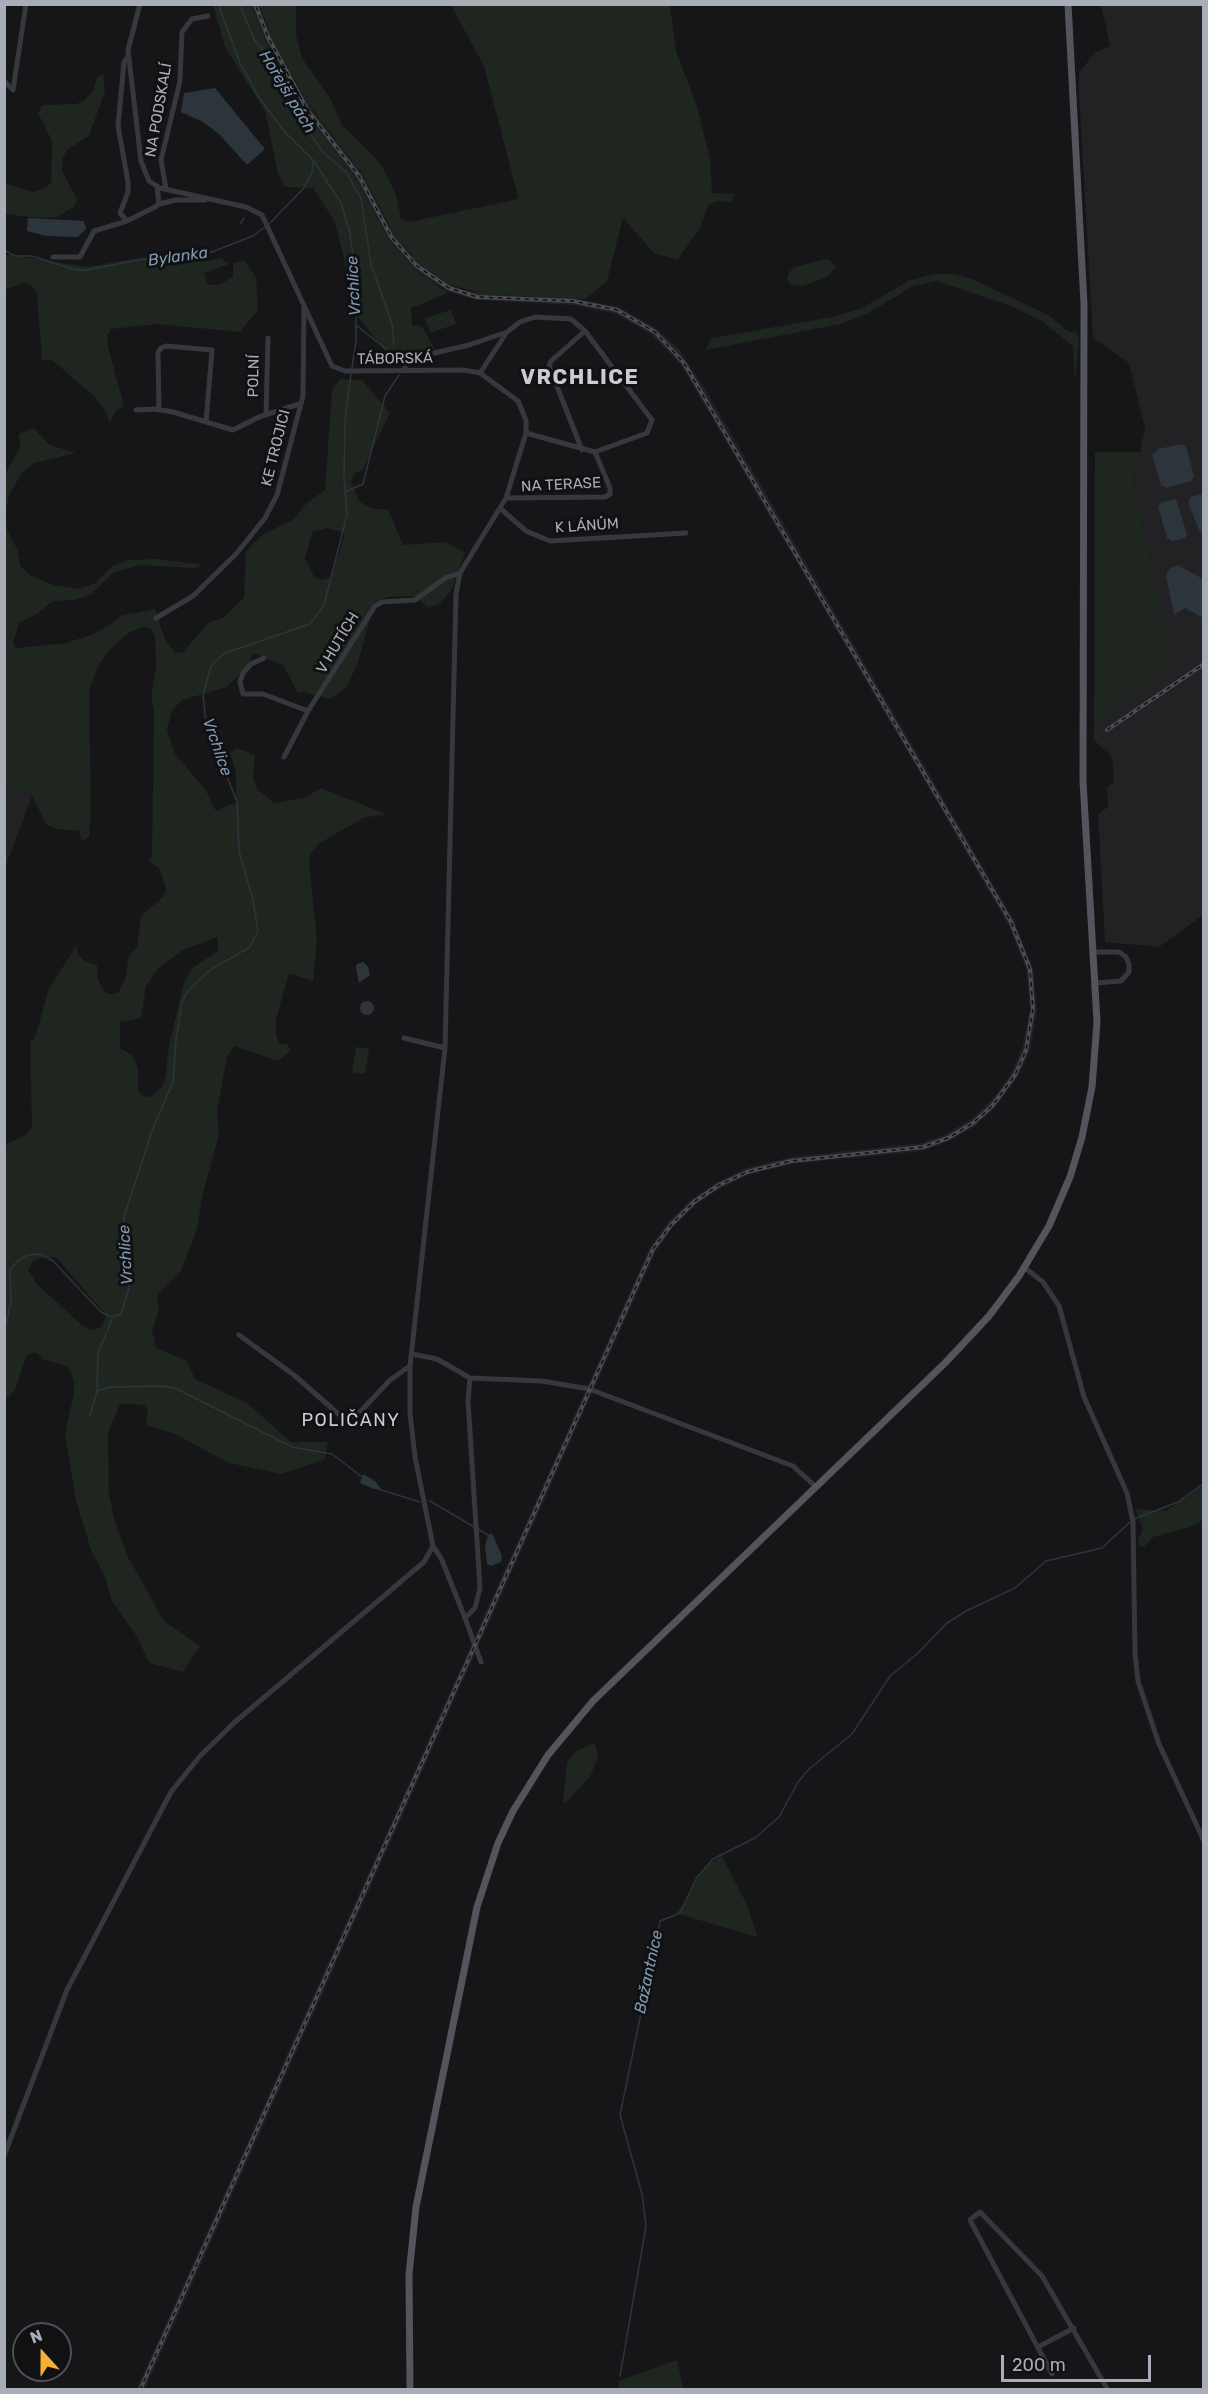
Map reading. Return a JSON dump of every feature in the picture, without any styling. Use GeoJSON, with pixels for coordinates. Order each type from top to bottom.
{"type":"FeatureCollection","features":[{"type":"Feature","properties":{"kind":"main road"},"geometry":{"type":"LineString","coordinates":[[410,2390],[409,2276],[414,2218],[477,1907],[498,1843],[532,1778],[574,1723],[970,1338],[1025,1268],[1054,1215],[1082,1137],[1095,1060],[1095,983],[1082,756],[1084,304],[1068,4]]}},
{"type":"Feature","properties":{"kind":"street"},"geometry":{"type":"LineString","coordinates":[[4,81],[13,90],[27,4]]}},
{"type":"Feature","properties":{"kind":"street"},"geometry":{"type":"LineString","coordinates":[[53,257],[80,257],[94,231],[127,221],[159,204],[157,186],[147,178],[141,161],[128,57],[128,43],[140,4]]}},
{"type":"Feature","properties":{"kind":"street","name":"NA PODSKALÍ"},"geometry":{"type":"LineString","coordinates":[[166,189],[161,160],[180,81],[182,32],[192,19],[208,16]]}},
{"type":"Feature","properties":{"kind":"street"},"geometry":{"type":"LineString","coordinates":[[109,226],[120,213],[128,192],[118,126],[124,62],[128,57]]}},
{"type":"Feature","properties":{"kind":"street","name":"TÁBORSKÁ"},"geometry":{"type":"LineString","coordinates":[[157,186],[255,210],[266,221],[305,304],[328,362],[345,371],[464,370],[480,373],[518,400],[526,420],[526,434],[506,498],[460,573]]}},
{"type":"Feature","properties":{"kind":"street","name":"TÁBORSKÁ"},"geometry":{"type":"LineString","coordinates":[[159,204],[207,198]]}},
{"type":"Feature","properties":{"kind":"street"},"geometry":{"type":"LineString","coordinates":[[120,213],[127,221]]}},
{"type":"Feature","properties":{"kind":"street","name":"KE TROJICI"},"geometry":{"type":"LineString","coordinates":[[156,618],[193,596],[237,553],[265,518],[285,473],[299,404],[303,396],[305,304]]}},
{"type":"Feature","properties":{"kind":"street"},"geometry":{"type":"LineString","coordinates":[[405,370],[405,363],[413,358],[466,346],[507,332],[535,317],[571,319],[585,331],[652,420],[646,433],[641,436],[595,452],[526,434]]}},
{"type":"Feature","properties":{"kind":"street"},"geometry":{"type":"LineString","coordinates":[[582,450],[549,366],[551,361],[585,331]]}},
{"type":"Feature","properties":{"kind":"street"},"geometry":{"type":"LineString","coordinates":[[480,373],[507,332]]}},
{"type":"Feature","properties":{"kind":"street","name":"POLNÍ"},"geometry":{"type":"LineString","coordinates":[[266,415],[268,338]]}},
{"type":"Feature","properties":{"kind":"street"},"geometry":{"type":"LineString","coordinates":[[159,409],[158,353],[161,348],[212,350],[206,422]]}},
{"type":"Feature","properties":{"kind":"street"},"geometry":{"type":"LineString","coordinates":[[136,410],[159,409],[236,430],[266,415],[299,404]]}},
{"type":"Feature","properties":{"kind":"street","name":"NA TERASE"},"geometry":{"type":"LineString","coordinates":[[506,498],[605,497],[610,494],[610,488],[595,452]]}},
{"type":"Feature","properties":{"kind":"street","name":"K LÁNŮM"},"geometry":{"type":"LineString","coordinates":[[501,509],[526,531],[555,542],[686,533]]}},
{"type":"Feature","properties":{"kind":"street"},"geometry":{"type":"LineString","coordinates":[[460,573],[456,594],[445,1048],[411,1366],[413,1445],[434,1546],[441,1558],[481,1662]]}},
{"type":"Feature","properties":{"kind":"street","name":"V HUTÍCH"},"geometry":{"type":"LineString","coordinates":[[284,758],[308,711],[375,606],[382,602],[415,600],[445,578],[460,573]]}},
{"type":"Feature","properties":{"kind":"street"},"geometry":{"type":"LineString","coordinates":[[264,658],[251,664],[243,673],[240,682],[243,694],[263,694],[308,711]]}},
{"type":"Feature","properties":{"kind":"street"},"geometry":{"type":"LineString","coordinates":[[1092,952],[1119,952],[1130,964],[1129,972],[1121,981],[1095,983]]}},
{"type":"Feature","properties":{"kind":"street"},"geometry":{"type":"LineString","coordinates":[[404,1038],[445,1048]]}},
{"type":"Feature","properties":{"kind":"street"},"geometry":{"type":"LineString","coordinates":[[1025,1268],[1043,1282],[1059,1306],[1084,1397],[1127,1493],[1133,1522],[1135,1653],[1138,1681],[1159,1744],[1203,1841]]}},
{"type":"Feature","properties":{"kind":"street"},"geometry":{"type":"LineString","coordinates":[[239,1335],[294,1374],[343,1418],[350,1418],[362,1410],[390,1380],[411,1366]]}},
{"type":"Feature","properties":{"kind":"street"},"geometry":{"type":"LineString","coordinates":[[412,1354],[437,1359],[470,1378],[542,1381],[589,1389],[793,1466],[816,1487]]}},
{"type":"Feature","properties":{"kind":"street"},"geometry":{"type":"LineString","coordinates":[[465,1618],[476,1608],[480,1588],[468,1401],[470,1378]]}},
{"type":"Feature","properties":{"kind":"street"},"geometry":{"type":"LineString","coordinates":[[4,2156],[67,1990],[171,1792],[200,1756],[235,1722],[424,1562],[434,1546]]}},
{"type":"Feature","properties":{"kind":"street"},"geometry":{"type":"LineString","coordinates":[[1052,2374],[970,2220],[980,2212],[1042,2276],[1108,2390]]}},
{"type":"Feature","properties":{"kind":"street"},"geometry":{"type":"LineString","coordinates":[[1038,2347],[1074,2328]]}},
{"type":"Feature","properties":{"kind":"shaded area"},"geometry":{"type":"Polygon","coordinates":[[[213,5],[251,5],[264,38],[298,101],[355,178],[389,240],[414,269],[448,293],[411,308],[412,325],[422,326],[436,352],[389,356],[358,317],[335,222],[313,188],[285,187],[278,174],[265,111],[225,47],[213,5]]]}},
{"type":"Feature","properties":{"kind":"shaded area"},"geometry":{"type":"Polygon","coordinates":[[[251,5],[259,5],[265,22],[312,109],[362,174],[388,225],[410,255],[450,285],[464,290],[505,296],[573,298],[619,307],[657,329],[678,348],[704,387],[1014,920],[1033,968],[1037,1010],[1030,1051],[1018,1077],[995,1108],[975,1126],[949,1141],[923,1151],[792,1164],[748,1175],[721,1188],[696,1205],[673,1227],[656,1251],[145,2389],[136,2390],[650,1247],[668,1222],[692,1199],[717,1182],[746,1168],[791,1157],[922,1143],[946,1134],[970,1120],[997,1094],[1011,1073],[1022,1048],[1030,1009],[1026,969],[1008,924],[681,365],[652,335],[616,314],[573,305],[476,300],[447,291],[414,269],[389,240],[355,178],[298,101],[264,38],[251,5]]]}},
{"type":"Feature","properties":{"kind":"shaded area"},"geometry":{"type":"Polygon","coordinates":[[[259,5],[296,5],[296,35],[302,58],[330,98],[342,125],[381,164],[396,195],[401,219],[409,222],[515,200],[518,197],[484,66],[451,5],[670,5],[676,51],[697,107],[710,159],[712,193],[735,194],[732,202],[717,201],[708,206],[700,228],[678,259],[655,254],[623,218],[607,281],[585,299],[491,295],[450,285],[419,264],[395,236],[362,174],[304,97],[271,35],[259,5]]]}},
{"type":"Feature","properties":{"kind":"shaded area"},"geometry":{"type":"Polygon","coordinates":[[[1101,5],[1203,5],[1203,915],[1159,947],[1105,942],[1098,814],[1108,807],[1107,787],[1114,782],[1112,757],[1094,740],[1094,724],[1165,669],[1172,657],[1134,482],[1145,428],[1129,363],[1093,338],[1079,73],[1094,53],[1110,46],[1101,5]]]}},
{"type":"Feature","properties":{"kind":"shaded area"},"geometry":{"type":"Polygon","coordinates":[[[103,74],[105,91],[89,136],[68,149],[63,157],[62,171],[77,199],[75,206],[57,217],[40,218],[5,214],[5,183],[33,192],[44,189],[51,183],[52,141],[38,113],[43,105],[76,104],[84,101],[94,89],[97,77],[103,74]]]}},
{"type":"Feature","properties":{"kind":"shaded area"},"geometry":{"type":"Polygon","coordinates":[[[215,88],[265,149],[247,165],[219,134],[203,122],[181,112],[184,93],[215,88]]]}},
{"type":"Feature","properties":{"kind":"shaded area"},"geometry":{"type":"Polygon","coordinates":[[[28,218],[84,221],[86,229],[78,237],[46,236],[27,231],[28,218]]]}},
{"type":"Feature","properties":{"kind":"shaded area"},"geometry":{"type":"Polygon","coordinates":[[[5,254],[87,267],[151,256],[206,261],[221,258],[229,264],[204,273],[208,285],[220,284],[233,277],[233,263],[244,260],[256,277],[258,310],[240,332],[157,324],[111,329],[107,336],[108,347],[124,406],[116,411],[110,422],[105,410],[95,397],[52,360],[42,360],[37,294],[31,285],[24,282],[5,290],[5,254]]]}},
{"type":"Feature","properties":{"kind":"shaded area"},"geometry":{"type":"Polygon","coordinates":[[[829,260],[836,267],[827,277],[803,286],[792,285],[787,280],[789,272],[795,267],[829,260]]]}},
{"type":"Feature","properties":{"kind":"shaded area"},"geometry":{"type":"Polygon","coordinates":[[[934,274],[955,274],[972,279],[1048,315],[1068,331],[1073,333],[1076,330],[1079,340],[1075,381],[1073,346],[1042,321],[1011,306],[937,281],[913,286],[867,314],[840,324],[706,350],[711,338],[833,317],[862,308],[908,281],[934,274]]]}},
{"type":"Feature","properties":{"kind":"shaded area"},"geometry":{"type":"Polygon","coordinates":[[[451,310],[456,324],[430,333],[425,318],[451,310]]]}},
{"type":"Feature","properties":{"kind":"shaded area"},"geometry":{"type":"Polygon","coordinates":[[[340,379],[362,380],[390,413],[363,469],[354,474],[351,482],[360,502],[373,509],[388,509],[403,545],[446,542],[465,553],[451,591],[439,604],[428,607],[414,596],[387,597],[375,602],[358,662],[347,687],[330,699],[305,692],[298,693],[283,665],[254,653],[246,668],[227,687],[182,700],[172,711],[167,729],[175,754],[205,789],[216,811],[236,802],[236,772],[230,753],[237,748],[255,755],[253,777],[257,789],[274,803],[306,797],[321,788],[386,814],[363,818],[320,843],[311,852],[309,864],[317,940],[313,981],[289,973],[276,1020],[276,1036],[280,1044],[288,1044],[290,1051],[278,1061],[234,1046],[227,1057],[217,1111],[219,1134],[202,1197],[197,1229],[181,1271],[157,1295],[159,1309],[152,1330],[156,1348],[187,1361],[195,1379],[247,1403],[291,1442],[328,1442],[325,1459],[282,1474],[229,1463],[175,1434],[146,1425],[148,1411],[144,1405],[119,1406],[108,1433],[109,1495],[115,1522],[128,1557],[164,1621],[200,1646],[183,1672],[150,1663],[138,1638],[112,1601],[105,1577],[91,1550],[76,1501],[65,1434],[74,1393],[70,1370],[67,1366],[44,1360],[37,1353],[31,1353],[26,1356],[15,1390],[5,1400],[5,1145],[27,1134],[32,1126],[30,1042],[35,1038],[49,988],[77,945],[77,953],[84,961],[97,965],[98,979],[103,990],[108,994],[118,993],[125,979],[129,955],[137,948],[141,916],[163,897],[166,889],[160,869],[149,860],[152,856],[154,712],[151,696],[156,666],[155,637],[151,629],[144,627],[130,632],[114,645],[99,664],[89,690],[91,813],[89,837],[82,841],[79,831],[56,829],[47,825],[32,796],[5,786],[5,515],[7,530],[17,549],[21,567],[31,576],[54,585],[79,589],[94,584],[112,566],[128,560],[158,559],[203,565],[195,568],[140,565],[113,573],[90,595],[74,600],[53,601],[38,613],[19,623],[13,643],[16,648],[66,643],[97,633],[121,616],[155,609],[165,640],[176,653],[183,652],[208,623],[223,618],[244,597],[246,551],[262,535],[294,519],[306,504],[325,490],[332,390],[340,379]],[[327,528],[312,532],[305,559],[315,578],[322,580],[332,577],[345,533],[327,528]],[[218,937],[183,950],[158,968],[146,986],[141,1018],[120,1022],[120,1048],[132,1055],[138,1068],[138,1091],[145,1097],[152,1096],[162,1087],[166,1076],[168,1050],[184,983],[192,968],[218,951],[218,937]],[[56,1257],[39,1258],[33,1261],[28,1270],[37,1284],[84,1327],[93,1330],[101,1327],[106,1315],[56,1257]]]}},
{"type":"Feature","properties":{"kind":"shaded area"},"geometry":{"type":"Polygon","coordinates":[[[33,428],[50,445],[76,453],[34,463],[22,472],[9,496],[5,515],[5,474],[20,447],[19,434],[33,428]]]}},
{"type":"Feature","properties":{"kind":"shaded area"},"geometry":{"type":"Polygon","coordinates":[[[1183,444],[1187,449],[1194,476],[1191,481],[1167,488],[1161,485],[1152,455],[1158,449],[1183,444]]]}},
{"type":"Feature","properties":{"kind":"shaded area"},"geometry":{"type":"Polygon","coordinates":[[[1095,452],[1140,452],[1134,482],[1172,657],[1165,669],[1094,724],[1095,452]]]}},
{"type":"Feature","properties":{"kind":"shaded area"},"geometry":{"type":"Polygon","coordinates":[[[1203,494],[1203,531],[1200,532],[1188,503],[1190,497],[1203,494]]]}},
{"type":"Feature","properties":{"kind":"shaded area"},"geometry":{"type":"Polygon","coordinates":[[[1176,499],[1187,534],[1185,538],[1172,541],[1167,538],[1158,506],[1162,502],[1176,499]]]}},
{"type":"Feature","properties":{"kind":"shaded area"},"geometry":{"type":"Polygon","coordinates":[[[1178,565],[1203,579],[1203,618],[1185,608],[1174,615],[1166,575],[1169,569],[1178,565]]]}},
{"type":"Feature","properties":{"kind":"shaded area"},"geometry":{"type":"Polygon","coordinates":[[[5,786],[32,796],[5,868],[5,786]]]}},
{"type":"Feature","properties":{"kind":"shaded area"},"geometry":{"type":"Polygon","coordinates":[[[363,962],[368,967],[370,975],[359,983],[356,968],[357,964],[363,962]]]}},
{"type":"Feature","properties":{"kind":"shaded area"},"geometry":{"type":"Polygon","coordinates":[[[364,1001],[370,1001],[374,1008],[370,1015],[364,1015],[360,1011],[360,1005],[364,1001]]]}},
{"type":"Feature","properties":{"kind":"shaded area"},"geometry":{"type":"Polygon","coordinates":[[[356,1047],[369,1048],[365,1074],[352,1072],[356,1047]]]}},
{"type":"Feature","properties":{"kind":"shaded area"},"geometry":{"type":"Polygon","coordinates":[[[363,1474],[375,1481],[381,1489],[374,1489],[360,1483],[363,1474]]]}},
{"type":"Feature","properties":{"kind":"shaded area"},"geometry":{"type":"Polygon","coordinates":[[[1203,1485],[1203,1520],[1190,1527],[1153,1537],[1144,1547],[1139,1546],[1138,1540],[1143,1530],[1136,1509],[1166,1511],[1203,1485]]]}},
{"type":"Feature","properties":{"kind":"shaded area"},"geometry":{"type":"Polygon","coordinates":[[[492,1533],[502,1556],[501,1562],[491,1566],[487,1564],[485,1546],[488,1535],[492,1533]]]}},
{"type":"Feature","properties":{"kind":"shaded area"},"geometry":{"type":"Polygon","coordinates":[[[595,1743],[598,1757],[590,1777],[566,1802],[563,1802],[567,1762],[576,1751],[595,1743]]]}},
{"type":"Feature","properties":{"kind":"shaded area"},"geometry":{"type":"Polygon","coordinates":[[[722,1856],[746,1903],[758,1937],[675,1913],[685,1903],[704,1867],[722,1856]]]}},
{"type":"Feature","properties":{"kind":"shaded area"},"geometry":{"type":"Polygon","coordinates":[[[677,2360],[683,2389],[619,2389],[618,2381],[677,2360]]]}},
{"type":"Feature","properties":{"kind":"waterway","name":"Vrchlice"},"geometry":{"type":"LineString","coordinates":[[218,4],[240,63],[258,96],[283,130],[313,160],[341,203],[350,233],[356,280],[356,340],[352,368]]}},
{"type":"Feature","properties":{"kind":"waterway","name":"Hořejší pách"},"geometry":{"type":"LineString","coordinates":[[239,4],[254,39],[275,66],[309,133],[323,152],[347,173],[361,199],[371,264],[392,324],[394,344]]}},
{"type":"Feature","properties":{"kind":"waterway","name":"Bylanka"},"geometry":{"type":"LineString","coordinates":[[269,224],[303,189],[312,173],[313,161]]}},
{"type":"Feature","properties":{"kind":"waterway"},"geometry":{"type":"LineString","coordinates":[[240,224],[244,218]]}},
{"type":"Feature","properties":{"kind":"waterway","name":"Bylanka"},"geometry":{"type":"LineString","coordinates":[[4,250],[15,256],[32,256],[76,270],[86,270],[138,260],[204,255],[253,236],[265,227]]}},
{"type":"Feature","properties":{"kind":"waterway"},"geometry":{"type":"LineString","coordinates":[[357,326],[394,355]]}},
{"type":"Feature","properties":{"kind":"waterway","name":"Vrchlice"},"geometry":{"type":"LineString","coordinates":[[4,1333],[11,1301],[10,1269],[28,1255],[41,1254],[53,1261],[101,1312],[112,1317],[121,1314],[129,1288],[122,1232],[124,1217],[152,1131],[173,1082],[176,1039],[182,1002],[187,992],[210,970],[250,947],[258,931],[253,900],[239,851],[237,802],[206,723],[203,695],[211,666],[225,653],[310,624],[324,605],[347,515],[344,479],[345,422],[351,373]]}},
{"type":"Feature","properties":{"kind":"waterway"},"geometry":{"type":"LineString","coordinates":[[347,491],[363,484],[385,396],[399,375]]}},
{"type":"Feature","properties":{"kind":"waterway"},"geometry":{"type":"LineString","coordinates":[[107,1332],[112,1319]]}},
{"type":"Feature","properties":{"kind":"waterway"},"geometry":{"type":"LineString","coordinates":[[106,1334],[98,1352],[97,1391],[110,1387],[175,1388],[292,1447],[332,1454],[362,1477]]}},
{"type":"Feature","properties":{"kind":"waterway"},"geometry":{"type":"LineString","coordinates":[[90,1416],[97,1391]]}},
{"type":"Feature","properties":{"kind":"waterway","name":"Bažantnice"},"geometry":{"type":"LineString","coordinates":[[1134,1519],[1178,1502],[1204,1483]]}},
{"type":"Feature","properties":{"kind":"waterway"},"geometry":{"type":"LineString","coordinates":[[378,1489],[420,1502]]}},
{"type":"Feature","properties":{"kind":"waterway"},"geometry":{"type":"LineString","coordinates":[[430,1501],[474,1527]]}},
{"type":"Feature","properties":{"kind":"waterway","name":"Bažantnice"},"geometry":{"type":"LineString","coordinates":[[620,2376],[646,2226],[642,2194],[620,2115],[660,1921],[680,1913],[697,1877],[713,1859],[755,1838],[779,1817],[798,1782],[809,1769],[852,1734],[890,1676],[917,1654],[947,1623],[966,1611],[1015,1588],[1046,1561],[1102,1548],[1130,1522]]}},
{"type":"Feature","properties":{"kind":"waterway"},"geometry":{"type":"LineString","coordinates":[[478,1529],[488,1535]]}},
{"type":"Feature","properties":{"kind":"railway"},"geometry":{"type":"LineString","coordinates":[[140,2390],[653,1249],[671,1225],[694,1202],[719,1185],[747,1172],[791,1161],[923,1147],[948,1138],[973,1123],[992,1106],[1015,1075],[1026,1050],[1033,1009],[1030,969],[1011,922],[684,363],[655,332],[617,310],[573,301],[477,297],[449,288],[417,266],[392,238],[359,176],[308,111],[268,37],[255,4]]}},
{"type":"Feature","properties":{"kind":"railway"},"geometry":{"type":"LineString","coordinates":[[1107,730],[1204,664]]}},
{"type":"Feature","properties":{"kind":"district","name":"VRCHLICE"},"geometry":{"type":"Point","coordinates":[580,378]}},
{"type":"Feature","properties":{"kind":"district","name":"POLIČANY"},"geometry":{"type":"Point","coordinates":[351,1421]}}]}
